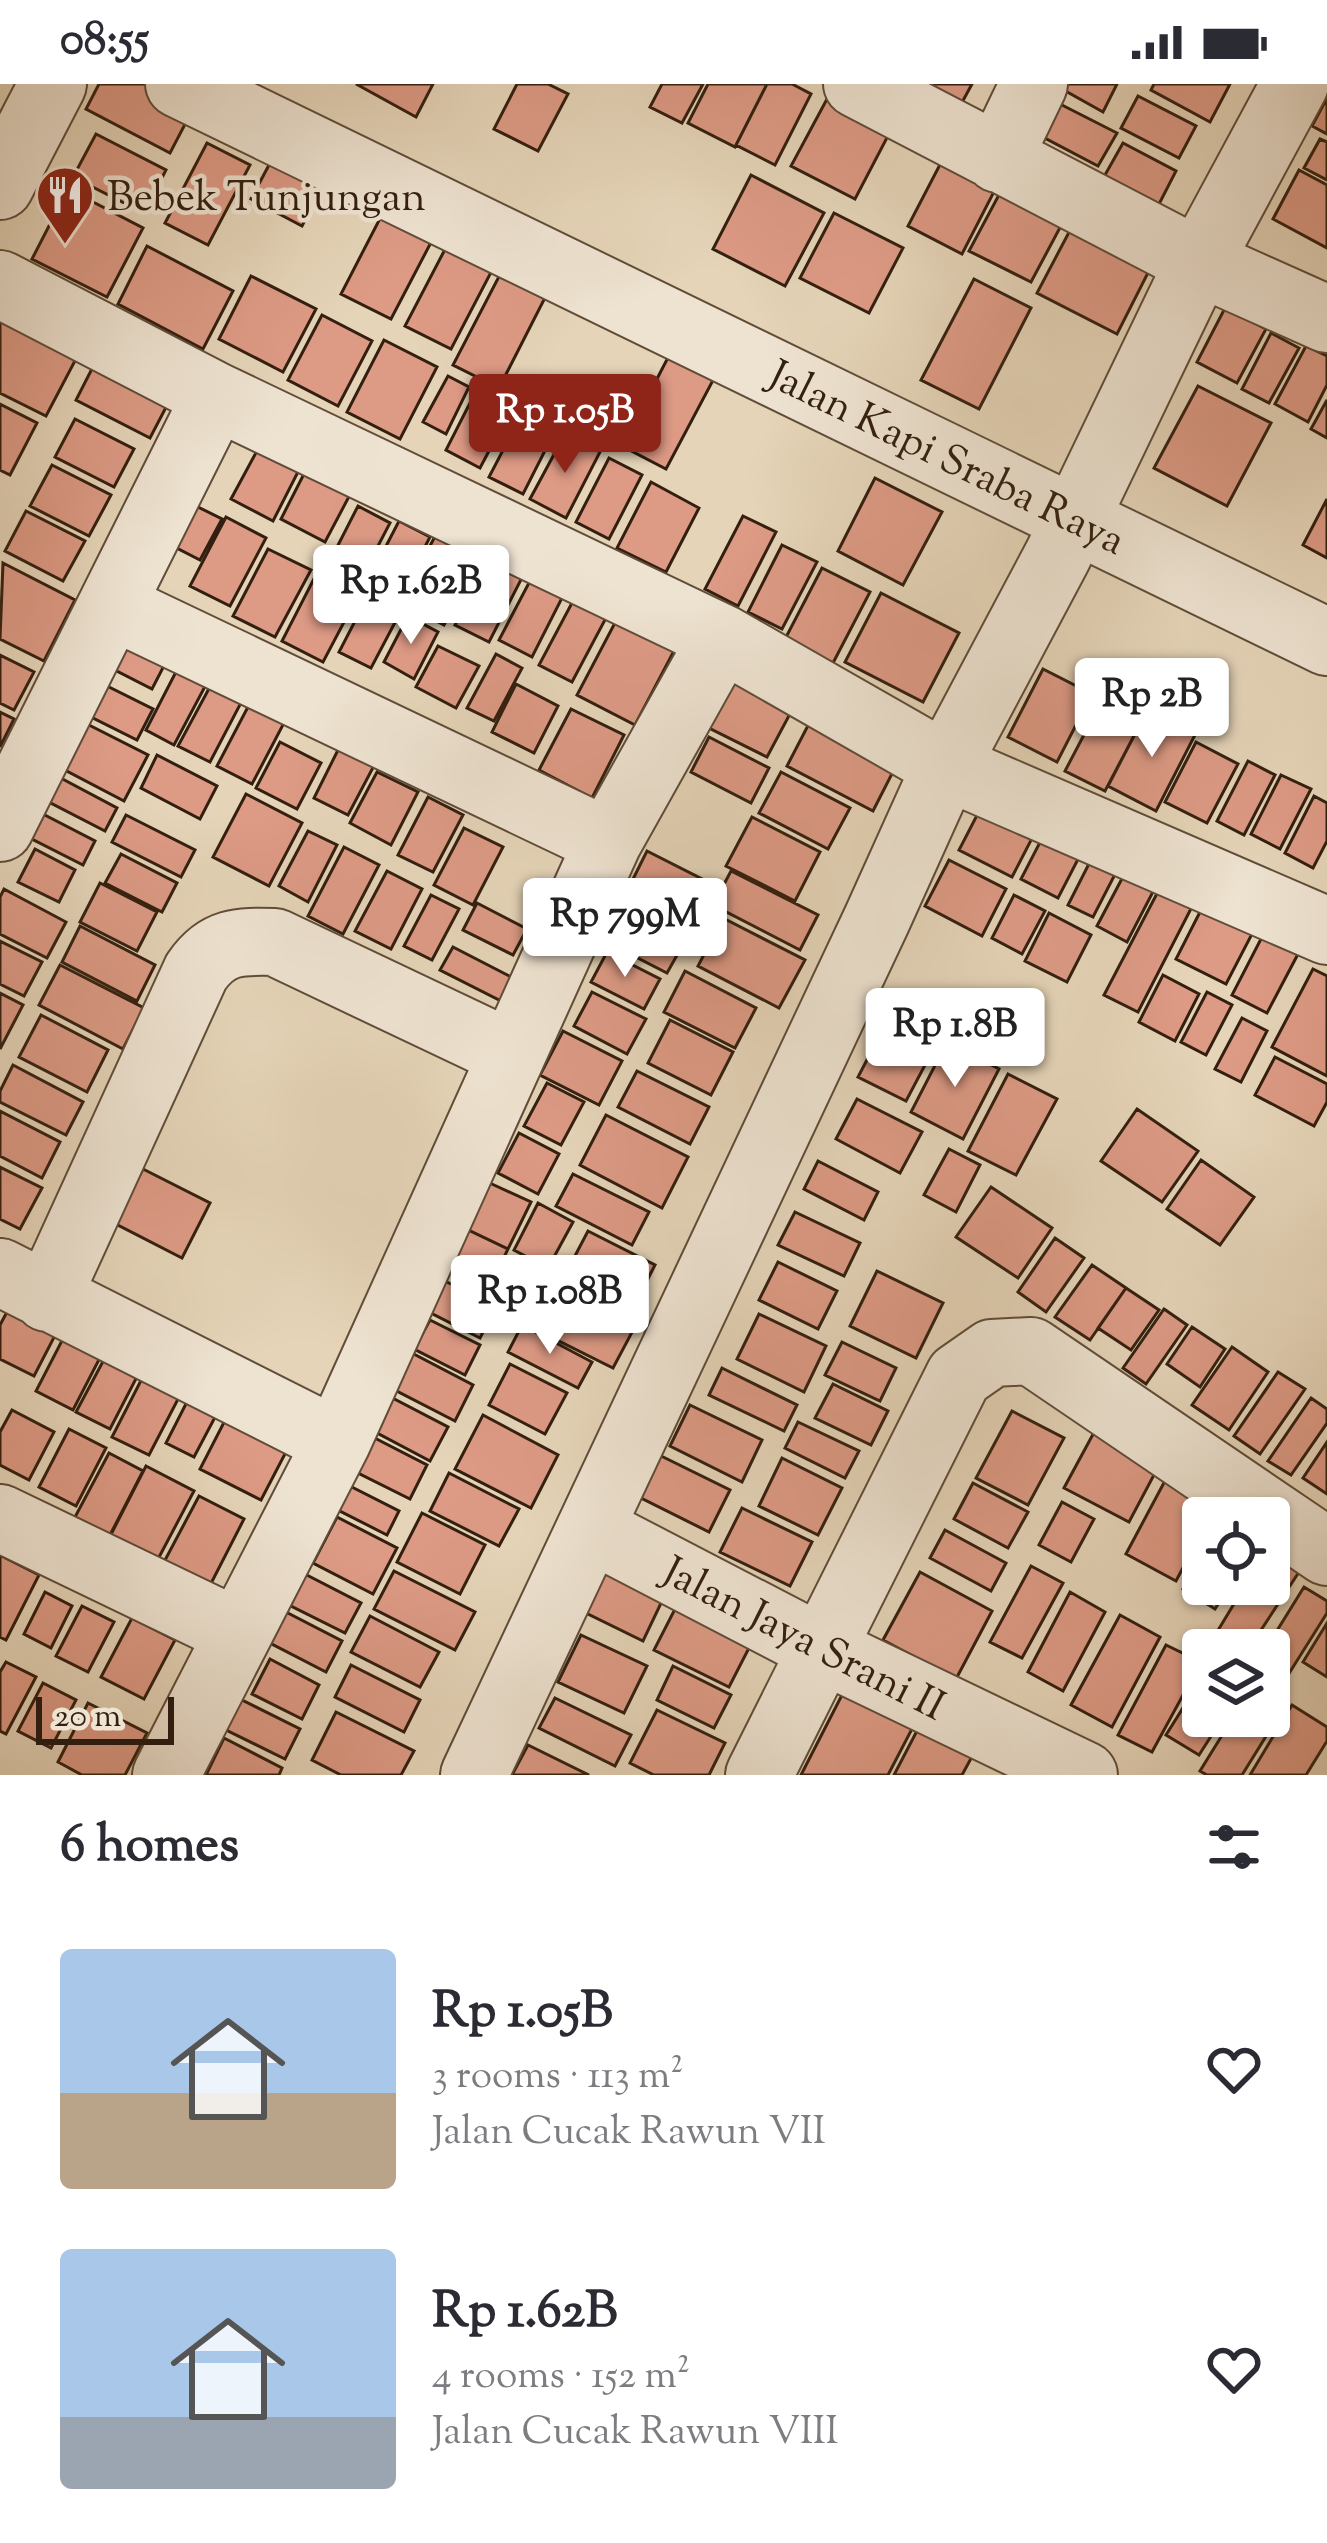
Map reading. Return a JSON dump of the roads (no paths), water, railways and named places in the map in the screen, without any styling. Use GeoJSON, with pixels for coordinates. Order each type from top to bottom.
{"type":"FeatureCollection","features":[{"type":"Feature","properties":{"kind":"street"},"geometry":{"type":"LineString","coordinates":[[0,187],[53,84]]}},
{"type":"Feature","properties":{"kind":"street","name":"Jalan Kapi Sraba Raya"},"geometry":{"type":"LineString","coordinates":[[178,84],[1068,536],[1327,642]]}},
{"type":"Feature","properties":{"kind":"street"},"geometry":{"type":"LineString","coordinates":[[857,84],[1199,262],[1327,320]]}},
{"type":"Feature","properties":{"kind":"street"},"geometry":{"type":"LineString","coordinates":[[998,159],[1034,84]]}},
{"type":"Feature","properties":{"kind":"street"},"geometry":{"type":"LineString","coordinates":[[474,1775],[946,766],[1068,536],[1199,262],[1295,84]]}},
{"type":"Feature","properties":{"kind":"street"},"geometry":{"type":"LineString","coordinates":[[5,286],[217,396],[722,638],[946,766],[1327,931]]}},
{"type":"Feature","properties":{"kind":"street"},"geometry":{"type":"LineString","coordinates":[[0,828],[217,396]]}},
{"type":"Feature","properties":{"kind":"street"},"geometry":{"type":"LineString","coordinates":[[113,606],[608,842]]}},
{"type":"Feature","properties":{"kind":"street"},"geometry":{"type":"LineString","coordinates":[[166,1775],[337,1442],[608,842],[722,638]]}},
{"type":"Feature","properties":{"kind":"street"},"geometry":{"type":"LineString","coordinates":[[337,1442],[24,1286],[210,952],[236,941],[275,942],[511,1054]]}},
{"type":"Feature","properties":{"kind":"street"},"geometry":{"type":"LineString","coordinates":[[759,1775],[959,1376],[992,1353],[1031,1351],[1327,1552]]}},
{"type":"Feature","properties":{"kind":"street"},"geometry":{"type":"LineString","coordinates":[[0,1518],[237,1632]]}},
{"type":"Feature","properties":{"kind":"street","name":"Jalan Jaya Srani II"},"geometry":{"type":"LineString","coordinates":[[591,1529],[824,1650],[1084,1775]]}},
{"type":"Feature","properties":{"kind":"place","name":"Bebek Tunjungan"},"geometry":{"type":"Point","coordinates":[65,246]}}]}
